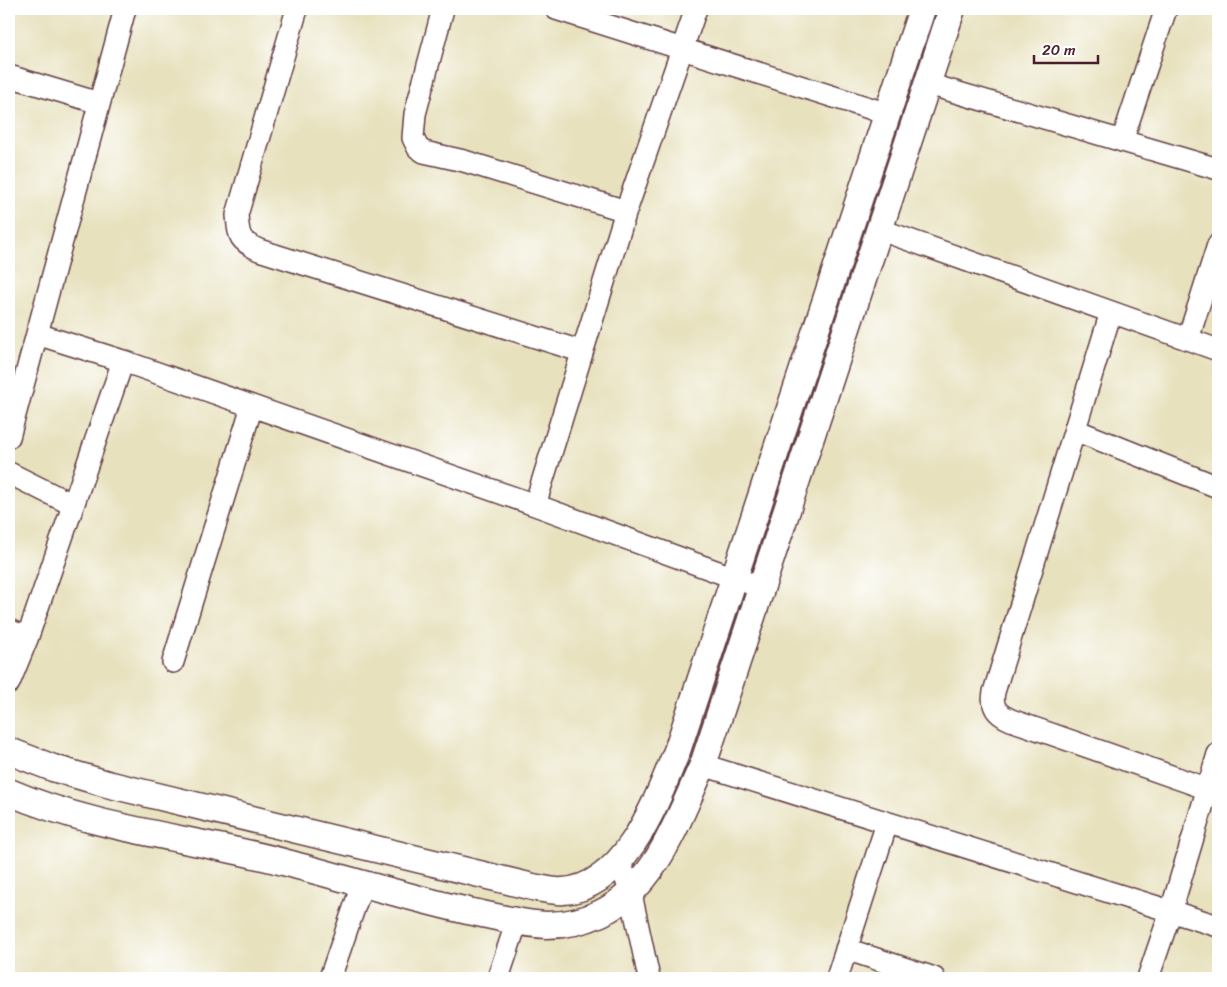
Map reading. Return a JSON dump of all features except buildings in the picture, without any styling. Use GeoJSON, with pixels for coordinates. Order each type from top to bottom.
{"type":"FeatureCollection","features":[{"type":"Feature","properties":{"kind":"street"},"geometry":{"type":"LineString","coordinates":[[9,437],[125,9]]}},
{"type":"Feature","properties":{"kind":"street"},"geometry":{"type":"LineString","coordinates":[[296,9],[236,215],[239,234],[243,242],[258,250],[580,351]]}},
{"type":"Feature","properties":{"kind":"street"},"geometry":{"type":"LineString","coordinates":[[443,9],[415,114],[413,138],[418,148],[424,152],[464,161],[626,211]]}},
{"type":"Feature","properties":{"kind":"street"},"geometry":{"type":"LineString","coordinates":[[556,9],[888,114]]}},
{"type":"Feature","properties":{"kind":"street"},"geometry":{"type":"LineString","coordinates":[[535,505],[580,351],[696,9]]}},
{"type":"Feature","properties":{"kind":"street"},"geometry":{"type":"LineString","coordinates":[[9,751],[53,768],[116,786],[537,888],[563,891],[584,887],[602,878],[632,844],[654,808],[677,751],[736,579],[922,9]]}},
{"type":"Feature","properties":{"kind":"street"},"geometry":{"type":"LineString","coordinates":[[9,792],[54,809],[137,831],[285,862],[362,884],[517,921],[548,925],[578,922],[602,912],[631,894],[646,876],[665,844],[703,765],[881,230],[952,9]]}},
{"type":"Feature","properties":{"kind":"street"},"geometry":{"type":"LineString","coordinates":[[1122,140],[1166,9]]}},
{"type":"Feature","properties":{"kind":"street"},"geometry":{"type":"LineString","coordinates":[[9,76],[99,104]]}},
{"type":"Feature","properties":{"kind":"street"},"geometry":{"type":"LineString","coordinates":[[928,84],[1218,169]]}},
{"type":"Feature","properties":{"kind":"street"},"geometry":{"type":"LineString","coordinates":[[881,230],[1218,350]]}},
{"type":"Feature","properties":{"kind":"street"},"geometry":{"type":"LineString","coordinates":[[1188,340],[1218,245]]}},
{"type":"Feature","properties":{"kind":"street"},"geometry":{"type":"LineString","coordinates":[[1111,312],[994,692],[996,710],[1011,720],[1208,789]]}},
{"type":"Feature","properties":{"kind":"street"},"geometry":{"type":"LineString","coordinates":[[37,334],[123,361],[535,505],[762,588]]}},
{"type":"Feature","properties":{"kind":"street"},"geometry":{"type":"LineString","coordinates":[[9,683],[18,635],[73,505],[123,361]]}},
{"type":"Feature","properties":{"kind":"street"},"geometry":{"type":"LineString","coordinates":[[173,662],[252,406]]}},
{"type":"Feature","properties":{"kind":"street"},"geometry":{"type":"LineString","coordinates":[[1075,430],[1218,487]]}},
{"type":"Feature","properties":{"kind":"street"},"geometry":{"type":"LineString","coordinates":[[9,473],[73,505]]}},
{"type":"Feature","properties":{"kind":"street"},"geometry":{"type":"LineString","coordinates":[[1148,978],[1171,911],[1218,754]]}},
{"type":"Feature","properties":{"kind":"street"},"geometry":{"type":"LineString","coordinates":[[703,765],[1218,926]]}},
{"type":"Feature","properties":{"kind":"street"},"geometry":{"type":"LineString","coordinates":[[837,978],[887,823]]}},
{"type":"Feature","properties":{"kind":"street"},"geometry":{"type":"LineString","coordinates":[[619,859],[631,894],[649,978]]}},
{"type":"Feature","properties":{"kind":"street"},"geometry":{"type":"LineString","coordinates":[[330,978],[362,884]]}},
{"type":"Feature","properties":{"kind":"street"},"geometry":{"type":"LineString","coordinates":[[498,978],[517,921]]}},
{"type":"Feature","properties":{"kind":"street"},"geometry":{"type":"LineString","coordinates":[[846,949],[934,978]]}}]}
